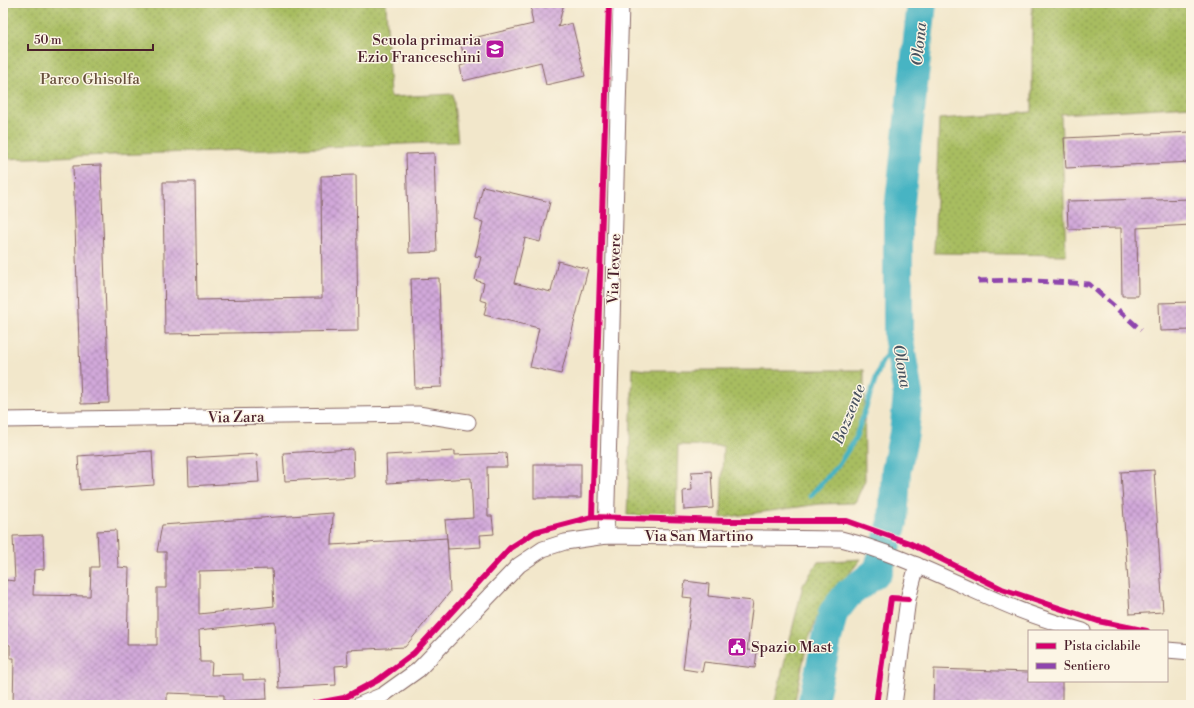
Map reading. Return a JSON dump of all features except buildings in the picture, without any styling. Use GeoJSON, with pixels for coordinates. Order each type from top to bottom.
{"type":"FeatureCollection","features":[{"type":"Feature","properties":{"kind":"street","name":"Via Tevere"},"geometry":{"type":"LineString","coordinates":[[606,536],[621,3]]}},
{"type":"Feature","properties":{"kind":"street","name":"Via Zara"},"geometry":{"type":"LineString","coordinates":[[3,420],[418,414],[468,422]]}},
{"type":"Feature","properties":{"kind":"street","name":"Via San Martino"},"geometry":{"type":"LineString","coordinates":[[359,705],[383,695],[418,670],[519,565],[535,553],[565,542],[606,536],[816,537],[841,539],[866,545],[903,559],[1029,614],[1080,630]]}},
{"type":"Feature","properties":{"kind":"street"},"geometry":{"type":"LineString","coordinates":[[894,705],[908,599],[917,565]]}},
{"type":"Feature","properties":{"kind":"street"},"geometry":{"type":"LineString","coordinates":[[1168,650],[1191,652]]}},
{"type":"Feature","properties":{"kind":"green space","name":"Parco Ghisolfa"},"geometry":{"type":"Polygon","coordinates":[[[3,3],[386,3],[390,97],[453,94],[458,142],[3,159],[3,3]]]}},
{"type":"Feature","properties":{"kind":"green space"},"geometry":{"type":"Polygon","coordinates":[[[1032,3],[1191,3],[1191,106],[1061,114],[1066,255],[934,253],[939,119],[1032,112],[1032,3]]]}},
{"type":"Feature","properties":{"kind":"green space"},"geometry":{"type":"Polygon","coordinates":[[[633,368],[645,370],[864,370],[865,480],[855,503],[820,504],[721,518],[723,446],[678,445],[676,517],[627,515],[633,368]]]}},
{"type":"Feature","properties":{"kind":"green space"},"geometry":{"type":"Polygon","coordinates":[[[861,559],[819,612],[807,644],[794,705],[774,705],[803,585],[818,562],[861,559]]]}},
{"type":"Feature","properties":{"kind":"waterway","name":"Olona"},"geometry":{"type":"LineString","coordinates":[[812,705],[833,613],[848,594],[878,571],[893,522],[896,471],[904,433],[908,395],[898,335],[898,219],[922,3]]}},
{"type":"Feature","properties":{"kind":"waterway","name":"Bozzente"},"geometry":{"type":"LineString","coordinates":[[810,496],[839,464],[855,439],[881,364],[898,335]]}},
{"type":"Feature","properties":{"kind":"marked path"},"geometry":{"type":"LineString","coordinates":[[978,281],[1018,280],[1089,284],[1141,330]]}},
{"type":"Feature","properties":{"kind":"cycle path"},"geometry":{"type":"LineString","coordinates":[[592,517],[609,3]]}},
{"type":"Feature","properties":{"kind":"cycle path"},"geometry":{"type":"LineString","coordinates":[[306,705],[344,698],[378,680],[414,653],[510,548],[535,532],[592,517],[729,521],[847,521],[909,543],[1002,589],[1098,621],[1142,630]]}},
{"type":"Feature","properties":{"kind":"cycle path"},"geometry":{"type":"LineString","coordinates":[[876,705],[891,598],[908,599]]}},
{"type":"Feature","properties":{"kind":"place","name":"Scuola primaria Ezio Franceschini"},"geometry":{"type":"Point","coordinates":[495,49]}},
{"type":"Feature","properties":{"kind":"place","name":"Spazio Mast"},"geometry":{"type":"Point","coordinates":[737,647]}}]}
